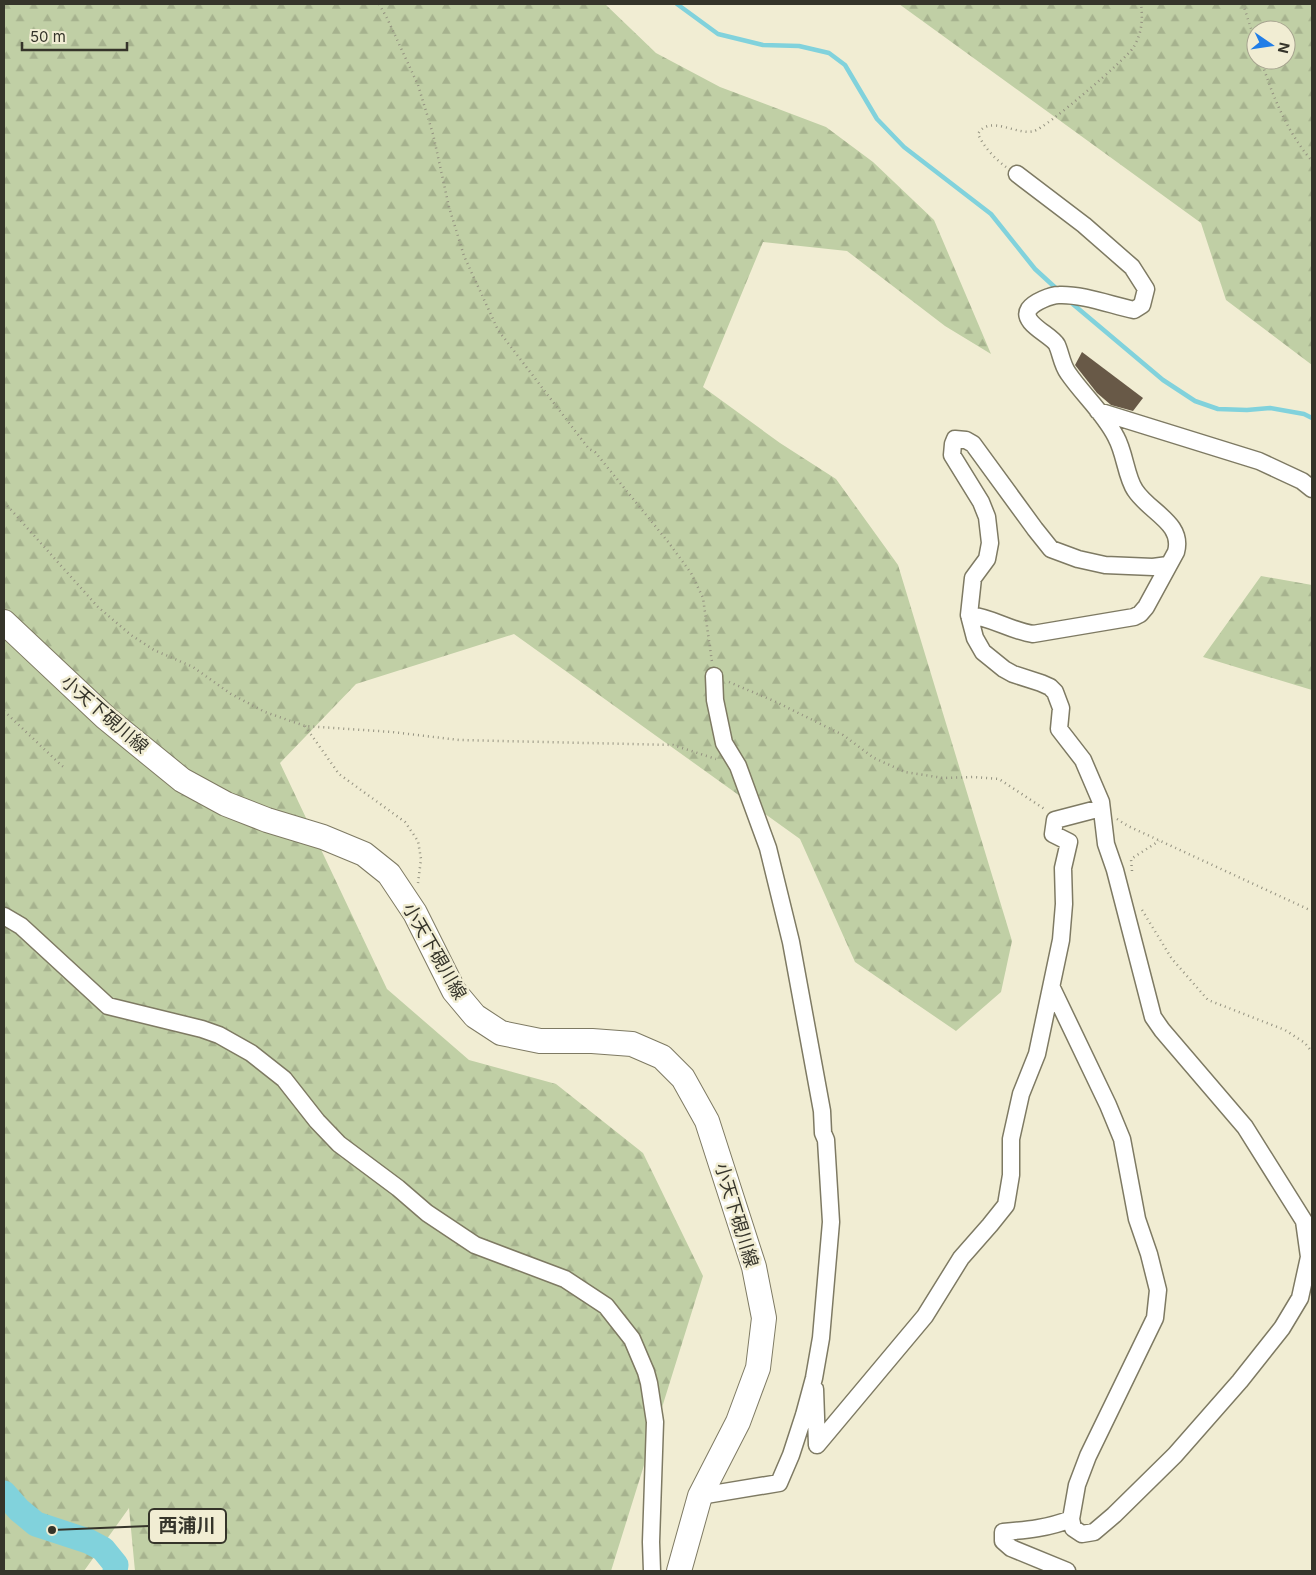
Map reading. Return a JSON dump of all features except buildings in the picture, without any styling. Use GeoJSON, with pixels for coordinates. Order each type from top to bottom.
{"type":"FeatureCollection","features":[{"type":"Feature","properties":{"kind":"main road","name":"小天下硯川線"},"geometry":{"type":"LineString","coordinates":[[4,622],[106,718],[182,780],[226,804],[267,820],[323,837],[364,854],[389,874],[416,913],[454,991],[475,1016],[501,1033],[540,1042],[592,1040],[632,1044],[662,1057],[683,1078],[707,1121],[754,1267],[764,1318],[758,1368],[738,1422],[700,1496],[679,1571]]}},
{"type":"Feature","properties":{"kind":"street"},"geometry":{"type":"LineString","coordinates":[[969,615],[980,616],[1025,633],[1033,634],[1134,617],[1140,614],[1146,607],[1176,552],[1178,543],[1177,536],[1161,516],[1141,499],[1133,488],[1119,443],[1098,411],[1067,372],[1056,343],[1036,328],[1029,320],[1027,314],[1030,308],[1039,302],[1057,295],[1072,296],[1134,310],[1142,305],[1146,289],[1132,267],[1084,225],[1017,174]]}},
{"type":"Feature","properties":{"kind":"street"},"geometry":{"type":"LineString","coordinates":[[1098,411],[1259,461],[1302,481],[1312,489]]}},
{"type":"Feature","properties":{"kind":"street"},"geometry":{"type":"LineString","coordinates":[[1052,988],[1108,1105],[1122,1139],[1137,1219],[1149,1254],[1158,1290],[1155,1318],[1088,1456],[1077,1485],[1071,1519],[1073,1528],[1082,1534],[1094,1532],[1175,1455],[1240,1381],[1282,1328],[1300,1298],[1309,1257],[1304,1221],[1245,1127],[1152,1017],[1140,965],[1106,844],[1101,802],[1083,760],[1059,729],[1061,708],[1055,692],[1050,687],[1013,674],[994,662],[983,652],[975,638],[969,615],[973,578],[987,558],[990,543],[986,517],[981,502],[952,455],[952,444],[955,439],[966,440],[973,444],[1051,549],[1078,559],[1105,565],[1153,567],[1168,565]]}},
{"type":"Feature","properties":{"kind":"street"},"geometry":{"type":"LineString","coordinates":[[700,1496],[779,1483],[791,1455],[814,1378],[825,1303],[831,1222],[826,1140],[791,942],[768,848],[738,766],[724,743],[715,700],[714,676]]}},
{"type":"Feature","properties":{"kind":"street"},"geometry":{"type":"LineString","coordinates":[[814,1378],[817,1445],[925,1316],[961,1258],[1006,1205],[1011,1175],[1011,1139],[1020,1094],[1037,1054],[1061,940],[1064,904],[1063,868],[1069,842],[1052,834],[1055,820],[1101,808]]}},
{"type":"Feature","properties":{"kind":"street"},"geometry":{"type":"LineString","coordinates":[[4,916],[21,926],[108,1006],[202,1029],[219,1035],[251,1053],[284,1078],[317,1121],[338,1144],[398,1188],[427,1214],[475,1245],[566,1279],[606,1306],[632,1339],[649,1383],[654,1422],[652,1571]]}},
{"type":"Feature","properties":{"kind":"street"},"geometry":{"type":"LineString","coordinates":[[1067,1571],[1011,1548],[1003,1541],[1003,1532],[1040,1528],[1071,1519]]}},
{"type":"Feature","properties":{"kind":"path"},"geometry":{"type":"LineString","coordinates":[[379,4],[418,84],[434,134],[449,207],[464,256],[498,330],[589,449],[595,452],[691,573],[702,598],[714,676],[774,701],[843,735],[874,758],[905,772],[943,778],[974,777],[999,779],[1047,810],[1055,820]]}},
{"type":"Feature","properties":{"kind":"path"},"geometry":{"type":"LineString","coordinates":[[1017,174],[1000,162],[981,141],[978,134],[981,128],[988,125],[1033,132],[1047,123],[1119,63],[1132,49],[1140,34],[1142,19],[1140,4]]}},
{"type":"Feature","properties":{"kind":"path"},"geometry":{"type":"LineString","coordinates":[[1243,4],[1248,20]]}},
{"type":"Feature","properties":{"kind":"path"},"geometry":{"type":"LineString","coordinates":[[1264,70],[1272,94],[1289,130],[1301,149],[1312,161]]}},
{"type":"Feature","properties":{"kind":"path"},"geometry":{"type":"LineString","coordinates":[[4,502],[98,607],[131,635],[154,650],[193,667],[231,694],[265,712],[305,726],[392,732],[459,740],[672,745],[738,766]]}},
{"type":"Feature","properties":{"kind":"path"},"geometry":{"type":"LineString","coordinates":[[4,711],[65,768]]}},
{"type":"Feature","properties":{"kind":"path"},"geometry":{"type":"LineString","coordinates":[[305,726],[339,774],[405,822],[418,841],[421,859],[416,913]]}},
{"type":"Feature","properties":{"kind":"path"},"geometry":{"type":"LineString","coordinates":[[1101,808],[1128,826],[1312,911]]}},
{"type":"Feature","properties":{"kind":"path"},"geometry":{"type":"LineString","coordinates":[[1132,876],[1131,859],[1159,841]]}},
{"type":"Feature","properties":{"kind":"path"},"geometry":{"type":"LineString","coordinates":[[1141,908],[1172,959],[1208,1000],[1284,1030],[1305,1042],[1312,1052]]}},
{"type":"Feature","properties":{"kind":"green space"},"geometry":{"type":"Polygon","coordinates":[[[4,4],[605,4],[656,53],[720,87],[826,127],[873,162],[934,220],[991,354],[945,326],[847,251],[763,242],[703,387],[780,443],[836,479],[898,565],[1012,941],[1001,992],[956,1031],[855,962],[800,839],[514,634],[356,684],[280,763],[387,989],[469,1060],[556,1084],[643,1153],[703,1276],[611,1571],[135,1571],[129,1508],[84,1571],[4,1571],[4,4]]]}},
{"type":"Feature","properties":{"kind":"green space"},"geometry":{"type":"Polygon","coordinates":[[[899,4],[1312,4],[1312,365],[1226,300],[1201,223],[899,4]]]}},
{"type":"Feature","properties":{"kind":"green space"},"geometry":{"type":"Polygon","coordinates":[[[1261,576],[1312,585],[1312,690],[1203,657],[1261,576]]]}},
{"type":"Feature","properties":{"kind":"waterway"},"geometry":{"type":"LineString","coordinates":[[677,4],[718,34],[763,45],[799,46],[829,53],[845,65],[877,119],[904,147],[991,214],[1035,269],[1059,291]]}},
{"type":"Feature","properties":{"kind":"waterway"},"geometry":{"type":"LineString","coordinates":[[1068,300],[1163,380],[1195,401],[1218,409],[1247,410],[1270,408],[1304,414],[1312,418]]}},
{"type":"Feature","properties":{"kind":"waterway"},"geometry":{"type":"LineString","coordinates":[[4,1493],[19,1510],[36,1524],[88,1541],[103,1549],[116,1565],[115,1571]]}},
{"type":"Feature","properties":{"kind":"place","name":"西浦川"},"geometry":{"type":"Point","coordinates":[52,1530]}}]}
